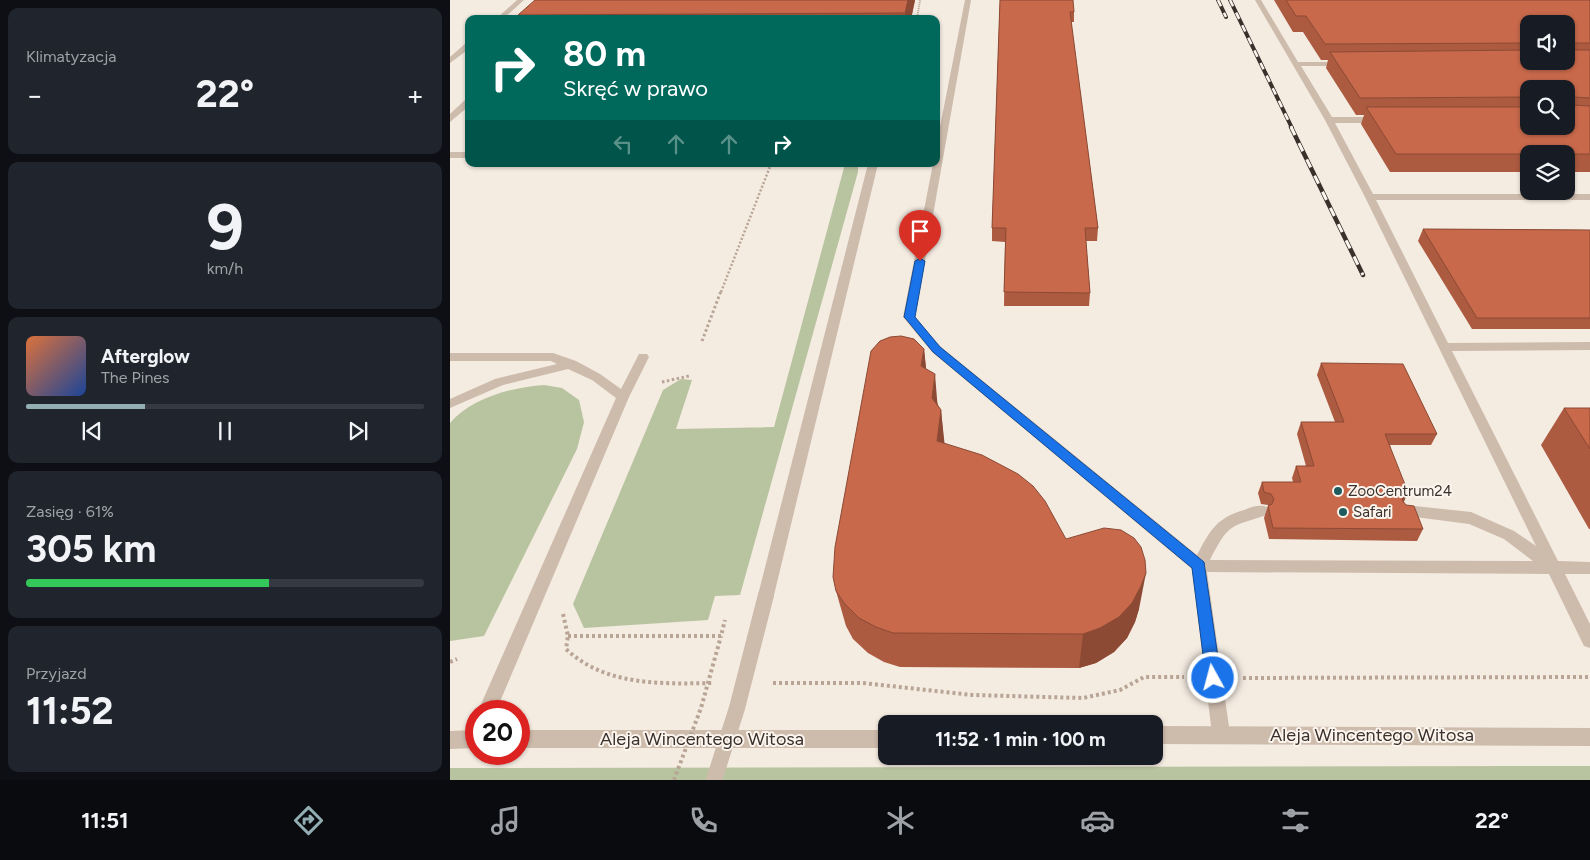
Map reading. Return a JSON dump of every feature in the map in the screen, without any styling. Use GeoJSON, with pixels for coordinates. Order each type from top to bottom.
{"type":"FeatureCollection","features":[{"type":"Feature","properties":{"kind":"street"},"geometry":{"type":"LineString","coordinates":[[504,15],[521,0]]}},
{"type":"Feature","properties":{"kind":"street"},"geometry":{"type":"LineString","coordinates":[[940,150],[968,0]]}},
{"type":"Feature","properties":{"kind":"street"},"geometry":{"type":"LineString","coordinates":[[1258,0],[1329,120],[1370,197],[1590,641]]}},
{"type":"Feature","properties":{"kind":"street"},"geometry":{"type":"LineString","coordinates":[[450,61],[465,48]]}},
{"type":"Feature","properties":{"kind":"street"},"geometry":{"type":"LineString","coordinates":[[1295,64],[1354,64]]}},
{"type":"Feature","properties":{"kind":"street"},"geometry":{"type":"LineString","coordinates":[[450,119],[465,105]]}},
{"type":"Feature","properties":{"kind":"street"},"geometry":{"type":"LineString","coordinates":[[1329,120],[1389,120]]}},
{"type":"Feature","properties":{"kind":"street"},"geometry":{"type":"LineString","coordinates":[[450,155],[465,155]]}},
{"type":"Feature","properties":{"kind":"street"},"geometry":{"type":"LineString","coordinates":[[714,780],[738,708],[871,167]]}},
{"type":"Feature","properties":{"kind":"street"},"geometry":{"type":"LineString","coordinates":[[937,167],[909,317],[936,349],[1199,566],[1590,568]]}},
{"type":"Feature","properties":{"kind":"street"},"geometry":{"type":"LineString","coordinates":[[1370,197],[1590,196]]}},
{"type":"Feature","properties":{"kind":"street"},"geometry":{"type":"LineString","coordinates":[[1445,348],[1590,346]]}},
{"type":"Feature","properties":{"kind":"street"},"geometry":{"type":"LineString","coordinates":[[450,357],[552,357],[572,364],[596,376],[623,397]]}},
{"type":"Feature","properties":{"kind":"street"},"geometry":{"type":"LineString","coordinates":[[491,700],[623,397],[643,357]]}},
{"type":"Feature","properties":{"kind":"street"},"geometry":{"type":"LineString","coordinates":[[450,406],[473,393],[499,382],[572,364]]}},
{"type":"Feature","properties":{"kind":"street"},"geometry":{"type":"LineString","coordinates":[[1221,734],[1199,566],[1220,526],[1240,515],[1262,511]]}},
{"type":"Feature","properties":{"kind":"street"},"geometry":{"type":"LineString","coordinates":[[1405,511],[1471,518],[1510,535],[1553,567]]}},
{"type":"Feature","properties":{"kind":"street","name":"Aleja Wincentego Witosa"},"geometry":{"type":"LineString","coordinates":[[1163,735],[1590,737]]}},
{"type":"Feature","properties":{"kind":"street"},"geometry":{"type":"LineString","coordinates":[[450,740],[465,739]]}},
{"type":"Feature","properties":{"kind":"street","name":"Aleja Wincentego Witosa"},"geometry":{"type":"LineString","coordinates":[[530,739],[878,740]]}},
{"type":"Feature","properties":{"kind":"path"},"geometry":{"type":"LineString","coordinates":[[918,15],[920,0]]}},
{"type":"Feature","properties":{"kind":"path"},"geometry":{"type":"LineString","coordinates":[[702,341],[770,167]]}},
{"type":"Feature","properties":{"kind":"path"},"geometry":{"type":"LineString","coordinates":[[674,780],[701,708],[721,636],[568,636],[566,649],[574,659],[595,671],[636,680],[677,684],[716,683]]}},
{"type":"Feature","properties":{"kind":"path"},"geometry":{"type":"LineString","coordinates":[[450,662],[457,659]]}},
{"type":"Feature","properties":{"kind":"path"},"geometry":{"type":"LineString","coordinates":[[765,683],[863,682],[972,695],[1083,698],[1120,690],[1144,677],[1590,677]]}},
{"type":"Feature","properties":{"kind":"green space"},"geometry":{"type":"Polygon","coordinates":[[[844,167],[858,167],[740,595],[715,596],[708,620],[584,628],[573,604],[663,390],[681,379],[692,380],[676,429],[774,427],[844,167]]]}},
{"type":"Feature","properties":{"kind":"green space"},"geometry":{"type":"Polygon","coordinates":[[[544,385],[562,388],[579,400],[584,422],[577,449],[484,636],[450,641],[450,423],[469,407],[493,395],[519,388],[544,385]]]}},
{"type":"Feature","properties":{"kind":"green space"},"geometry":{"type":"Polygon","coordinates":[[[1590,766],[1590,780],[450,780],[450,768],[1590,766]]]}},
{"type":"Feature","properties":{"kind":"building"},"geometry":{"type":"Polygon","coordinates":[[[535,0],[908,0],[905,13],[518,15],[535,0]]]}},
{"type":"Feature","properties":{"kind":"building"},"geometry":{"type":"Polygon","coordinates":[[[1000,0],[1073,0],[1074,12],[1070,12],[1098,228],[1085,228],[1090,293],[1004,292],[1006,228],[992,228],[1000,0]]]}},
{"type":"Feature","properties":{"kind":"building"},"geometry":{"type":"Polygon","coordinates":[[[1286,0],[1589,0],[1590,43],[1575,43],[1575,15],[1520,15],[1520,43],[1325,44],[1306,16],[1296,16],[1286,0]]]}},
{"type":"Feature","properties":{"kind":"building"},"geometry":{"type":"Polygon","coordinates":[[[1520,50],[1520,70],[1575,70],[1575,50],[1590,50],[1590,98],[1575,97],[1575,80],[1520,80],[1520,97],[1360,98],[1330,52],[1520,50]]]}},
{"type":"Feature","properties":{"kind":"building"},"geometry":{"type":"Polygon","coordinates":[[[1575,105],[1590,106],[1590,154],[1575,154],[1575,145],[1520,145],[1520,154],[1396,154],[1366,107],[1520,107],[1520,135],[1575,135],[1575,105]]]}},
{"type":"Feature","properties":{"kind":"building"},"geometry":{"type":"Polygon","coordinates":[[[1423,229],[1590,230],[1590,318],[1477,318],[1423,229]]]}},
{"type":"Feature","properties":{"kind":"building"},"geometry":{"type":"Polygon","coordinates":[[[901,336],[914,339],[924,349],[921,366],[935,374],[932,398],[941,410],[937,441],[982,455],[1018,474],[1033,486],[1045,501],[1066,539],[1104,528],[1121,530],[1134,538],[1141,547],[1146,573],[1132,603],[1119,617],[1100,628],[1083,634],[893,633],[859,618],[844,603],[836,591],[833,577],[835,547],[871,351],[880,341],[890,337],[901,336]]]}},
{"type":"Feature","properties":{"kind":"building"},"geometry":{"type":"Polygon","coordinates":[[[1321,363],[1403,364],[1437,434],[1385,434],[1408,492],[1402,500],[1406,505],[1414,506],[1423,529],[1273,528],[1268,506],[1272,504],[1274,499],[1271,494],[1264,492],[1262,482],[1301,482],[1296,466],[1314,466],[1301,422],[1344,422],[1321,363]]]}},
{"type":"Feature","properties":{"kind":"building"},"geometry":{"type":"Polygon","coordinates":[[[1564,408],[1590,408],[1590,449],[1564,408]]]}},
{"type":"Feature","properties":{"kind":"railway"},"geometry":{"type":"LineString","coordinates":[[1218,0],[1226,17]]}},
{"type":"Feature","properties":{"kind":"railway"},"geometry":{"type":"LineString","coordinates":[[1230,0],[1292,128]]}},
{"type":"Feature","properties":{"kind":"railway"},"geometry":{"type":"LineString","coordinates":[[1291,127],[1363,275]]}},
{"type":"Feature","properties":{"kind":"place","name":"ZooCentrum24"},"geometry":{"type":"Point","coordinates":[1338,491]}},
{"type":"Feature","properties":{"kind":"place","name":"Safari"},"geometry":{"type":"Point","coordinates":[1343,512]}},
{"type":"Feature","properties":{"kind":"route"},"geometry":{"type":"LineString","coordinates":[[920,261],[909,317],[936,349],[1199,566],[1213,678]]}}]}
